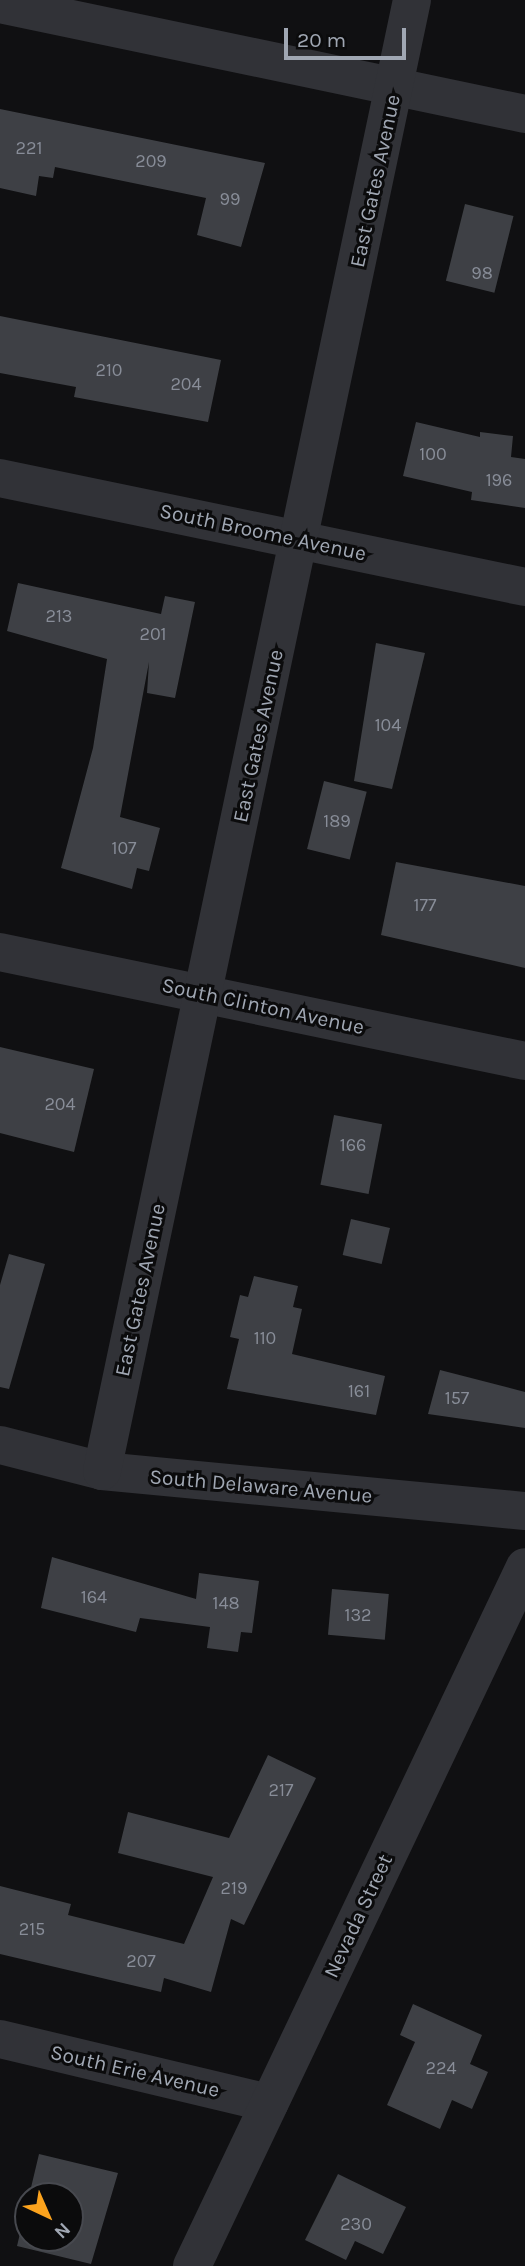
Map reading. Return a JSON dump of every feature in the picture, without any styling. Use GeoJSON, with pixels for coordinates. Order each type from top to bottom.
{"type":"FeatureCollection","features":[{"type":"Feature","properties":{"kind":"street","name":"East Gates Avenue"},"geometry":{"type":"LineString","coordinates":[[102,1471],[301,539],[412,0]]}},
{"type":"Feature","properties":{"kind":"street"},"geometry":{"type":"LineString","coordinates":[[0,4],[525,114]]}},
{"type":"Feature","properties":{"kind":"street","name":"South Broome Avenue"},"geometry":{"type":"LineString","coordinates":[[0,478],[525,587]]}},
{"type":"Feature","properties":{"kind":"street","name":"South Clinton Avenue"},"geometry":{"type":"LineString","coordinates":[[0,952],[525,1061]]}},
{"type":"Feature","properties":{"kind":"street","name":"South Delaware Avenue"},"geometry":{"type":"LineString","coordinates":[[0,1445],[102,1471],[525,1511]]}},
{"type":"Feature","properties":{"kind":"street","name":"Nevada Street"},"geometry":{"type":"LineString","coordinates":[[192,2266],[525,1567]]}},
{"type":"Feature","properties":{"kind":"street","name":"South Erie Avenue"},"geometry":{"type":"LineString","coordinates":[[0,2039],[270,2103]]}},
{"type":"Feature","properties":{"kind":"building"},"geometry":{"type":"Polygon","coordinates":[[[0,109],[265,163],[241,247],[197,235],[206,198],[55,167],[53,178],[39,176],[36,196],[0,188],[0,109]]]}},
{"type":"Feature","properties":{"kind":"building"},"geometry":{"type":"Polygon","coordinates":[[[465,204],[514,216],[494,293],[446,281],[465,204]]]}},
{"type":"Feature","properties":{"kind":"building"},"geometry":{"type":"Polygon","coordinates":[[[0,316],[221,360],[208,422],[74,397],[76,387],[0,373],[0,316]]]}},
{"type":"Feature","properties":{"kind":"building"},"geometry":{"type":"Polygon","coordinates":[[[416,422],[480,437],[480,432],[513,436],[511,457],[525,459],[525,508],[471,500],[472,492],[403,476],[416,422]]]}},
{"type":"Feature","properties":{"kind":"building"},"geometry":{"type":"Polygon","coordinates":[[[18,583],[161,614],[165,596],[195,602],[175,698],[147,693],[149,662],[120,817],[160,828],[149,871],[137,868],[132,889],[61,868],[93,748],[107,659],[7,631],[18,583]]]}},
{"type":"Feature","properties":{"kind":"building"},"geometry":{"type":"Polygon","coordinates":[[[376,643],[425,653],[392,789],[354,781],[376,643]]]}},
{"type":"Feature","properties":{"kind":"building"},"geometry":{"type":"Polygon","coordinates":[[[324,781],[367,792],[350,860],[307,849],[324,781]]]}},
{"type":"Feature","properties":{"kind":"building"},"geometry":{"type":"Polygon","coordinates":[[[396,862],[525,886],[525,968],[381,935],[396,862]]]}},
{"type":"Feature","properties":{"kind":"building"},"geometry":{"type":"Polygon","coordinates":[[[0,1047],[94,1069],[74,1152],[0,1133],[0,1047]]]}},
{"type":"Feature","properties":{"kind":"building"},"geometry":{"type":"Polygon","coordinates":[[[334,1115],[382,1124],[369,1194],[320,1185],[334,1115]]]}},
{"type":"Feature","properties":{"kind":"building"},"geometry":{"type":"Polygon","coordinates":[[[351,1219],[390,1228],[382,1264],[343,1255],[351,1219]]]}},
{"type":"Feature","properties":{"kind":"building"},"geometry":{"type":"Polygon","coordinates":[[[9,1254],[45,1264],[9,1389],[0,1387],[0,1285],[9,1254]]]}},
{"type":"Feature","properties":{"kind":"building"},"geometry":{"type":"Polygon","coordinates":[[[254,1276],[298,1286],[293,1307],[302,1309],[292,1354],[385,1376],[376,1415],[227,1389],[239,1339],[230,1337],[240,1295],[248,1297],[254,1276]]]}},
{"type":"Feature","properties":{"kind":"building"},"geometry":{"type":"Polygon","coordinates":[[[440,1370],[525,1392],[525,1428],[428,1414],[440,1370]]]}},
{"type":"Feature","properties":{"kind":"building"},"geometry":{"type":"Polygon","coordinates":[[[52,1557],[196,1599],[199,1573],[259,1581],[252,1633],[241,1632],[238,1652],[207,1648],[210,1627],[140,1618],[136,1632],[41,1608],[52,1557]]]}},
{"type":"Feature","properties":{"kind":"building"},"geometry":{"type":"Polygon","coordinates":[[[332,1589],[389,1594],[385,1640],[328,1635],[332,1589]]]}},
{"type":"Feature","properties":{"kind":"building"},"geometry":{"type":"Polygon","coordinates":[[[268,1755],[316,1778],[244,1925],[231,1919],[211,1992],[164,1978],[161,1992],[0,1954],[0,1886],[71,1904],[68,1915],[184,1944],[213,1877],[118,1853],[128,1812],[229,1838],[268,1755]]]}},
{"type":"Feature","properties":{"kind":"building"},"geometry":{"type":"Polygon","coordinates":[[[413,2004],[482,2035],[470,2064],[488,2072],[472,2109],[452,2100],[440,2129],[387,2105],[415,2042],[400,2035],[413,2004]]]}},
{"type":"Feature","properties":{"kind":"building"},"geometry":{"type":"Polygon","coordinates":[[[39,2154],[118,2173],[91,2264],[42,2252],[84,2252],[84,2182],[32,2182],[39,2154]]]}},
{"type":"Feature","properties":{"kind":"building"},"geometry":{"type":"Polygon","coordinates":[[[338,2174],[406,2207],[383,2254],[355,2241],[346,2260],[305,2240],[338,2174]]]}}]}
